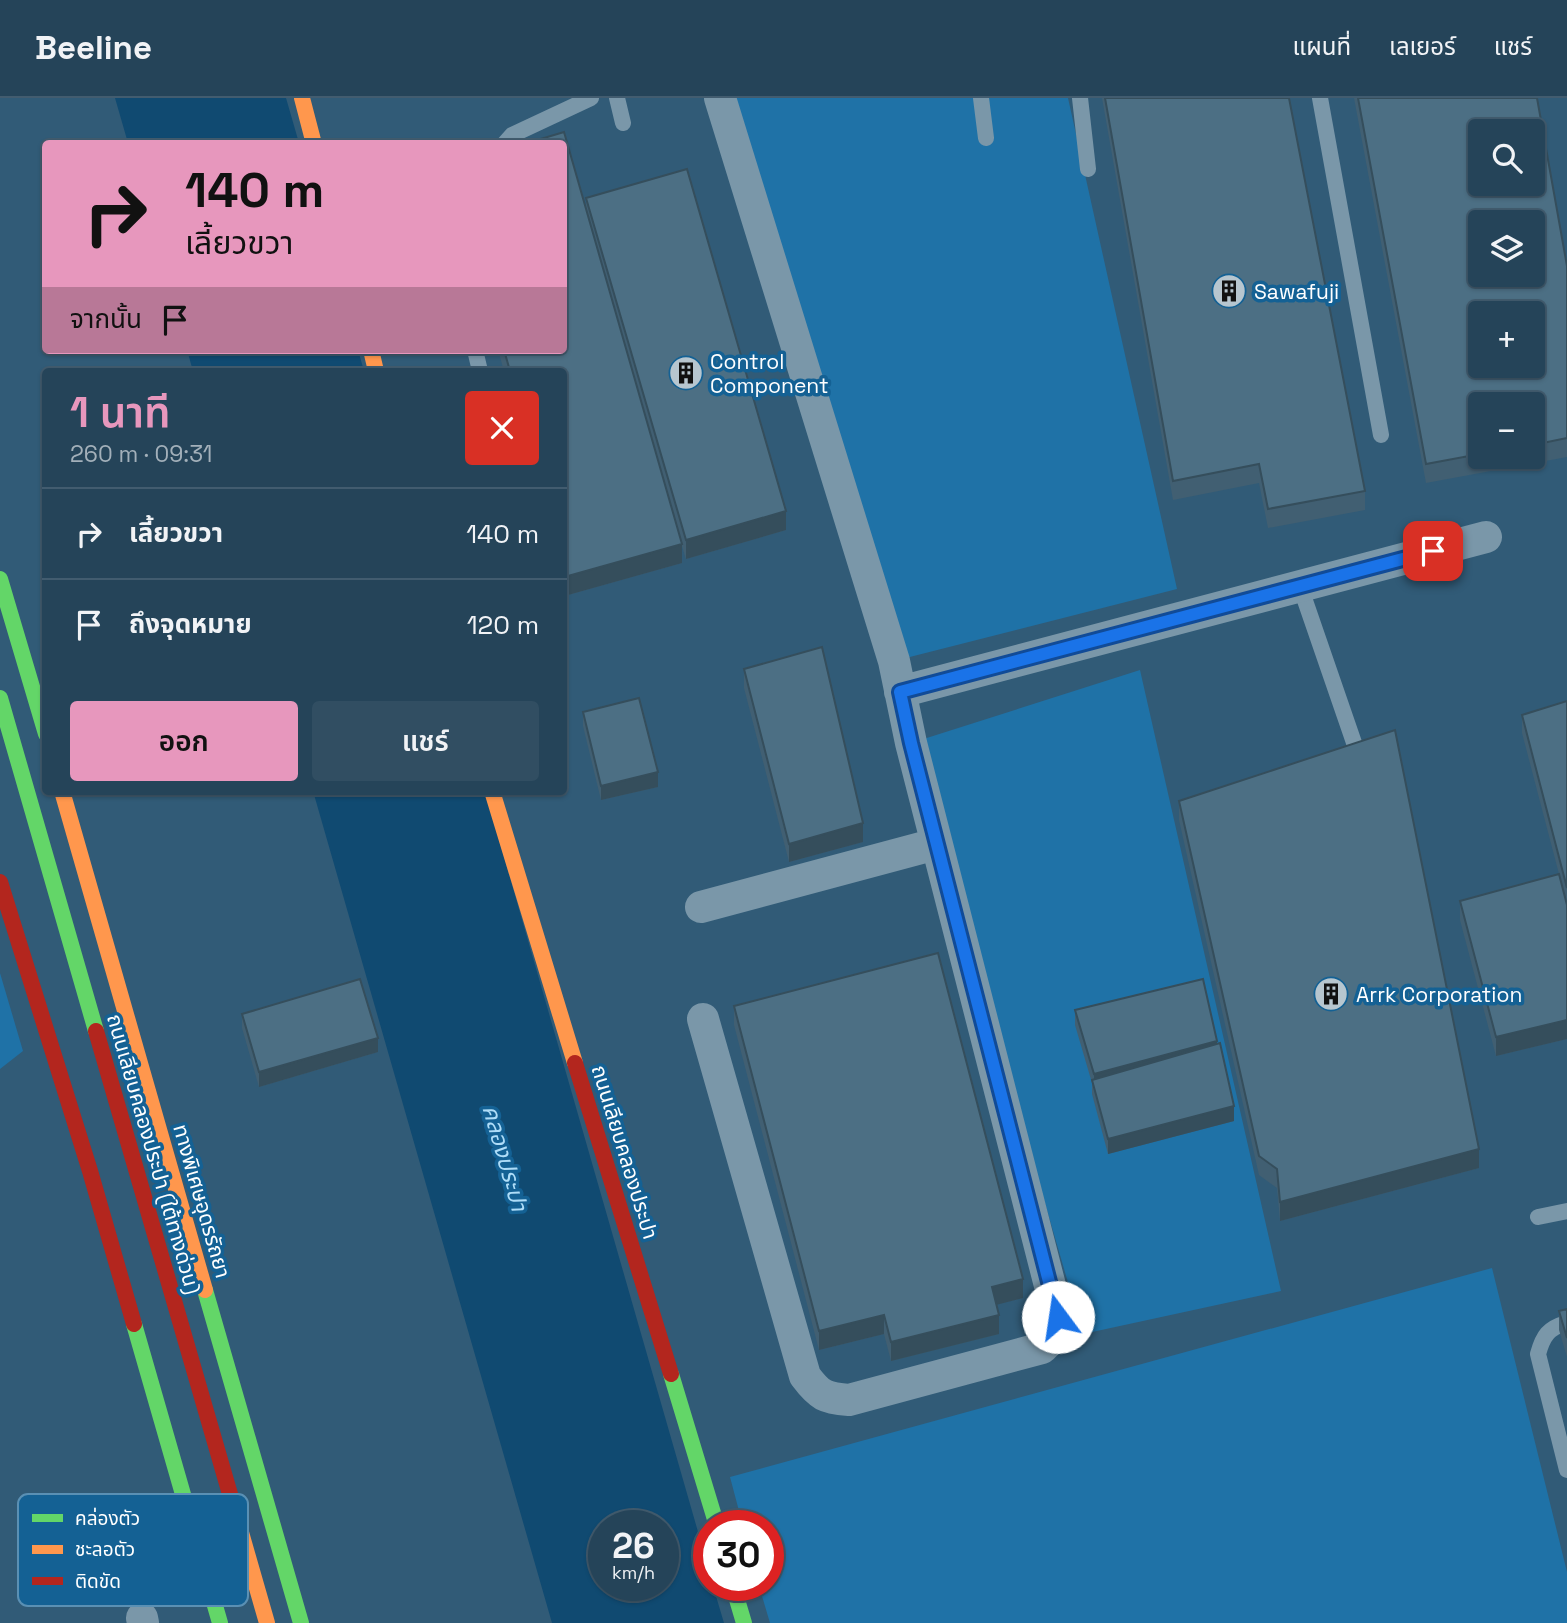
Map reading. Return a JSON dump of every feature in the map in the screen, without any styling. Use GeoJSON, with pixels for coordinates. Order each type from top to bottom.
{"type":"FeatureCollection","features":[{"type":"Feature","properties":{"kind":"main road"},"geometry":{"type":"LineString","coordinates":[[302,98],[313,140]]}},
{"type":"Feature","properties":{"kind":"main road"},"geometry":{"type":"LineString","coordinates":[[0,579],[42,721]]}},
{"type":"Feature","properties":{"kind":"main road","name":"ถนนเลียบคลองประปา (ใต้ทางด่วน)"},"geometry":{"type":"LineString","coordinates":[[0,698],[230,1494]]}},
{"type":"Feature","properties":{"kind":"main road","name":"ทางพิเศษอุดรรัถยา"},"geometry":{"type":"LineString","coordinates":[[63,795],[301,1623]]}},
{"type":"Feature","properties":{"kind":"main road","name":"ถนนเลียบคลองประปา"},"geometry":{"type":"LineString","coordinates":[[493,795],[712,1510]]}},
{"type":"Feature","properties":{"kind":"main road"},"geometry":{"type":"LineString","coordinates":[[0,882],[90,1171],[183,1494]]}},
{"type":"Feature","properties":{"kind":"main road","name":"ถนนเลียบคลองประปา (ใต้ทางด่วน)"},"geometry":{"type":"LineString","coordinates":[[248,1557],[267,1623]]}},
{"type":"Feature","properties":{"kind":"main road"},"geometry":{"type":"LineString","coordinates":[[737,1601],[744,1623]]}},
{"type":"Feature","properties":{"kind":"main road"},"geometry":{"type":"LineString","coordinates":[[215,1606],[220,1623]]}},
{"type":"Feature","properties":{"kind":"street"},"geometry":{"type":"LineString","coordinates":[[703,1019],[805,1376],[816,1390],[828,1398],[849,1400],[1042,1348],[1055,1335],[1058,1317],[936,844],[894,661],[720,98]]}},
{"type":"Feature","properties":{"kind":"street"},"geometry":{"type":"LineString","coordinates":[[900,692],[1486,537]]}},
{"type":"Feature","properties":{"kind":"street"},"geometry":{"type":"LineString","coordinates":[[701,907],[936,844]]}},
{"type":"Feature","properties":{"kind":"lane"},"geometry":{"type":"LineString","coordinates":[[508,140],[512,135],[591,98]]}},
{"type":"Feature","properties":{"kind":"lane"},"geometry":{"type":"LineString","coordinates":[[617,98],[623,123]]}},
{"type":"Feature","properties":{"kind":"lane"},"geometry":{"type":"LineString","coordinates":[[981,98],[986,138]]}},
{"type":"Feature","properties":{"kind":"lane"},"geometry":{"type":"LineString","coordinates":[[1080,98],[1088,169]]}},
{"type":"Feature","properties":{"kind":"lane"},"geometry":{"type":"LineString","coordinates":[[1320,98],[1381,435]]}},
{"type":"Feature","properties":{"kind":"lane"},"geometry":{"type":"LineString","coordinates":[[1300,586],[1363,771]]}},
{"type":"Feature","properties":{"kind":"lane"},"geometry":{"type":"LineString","coordinates":[[1538,1217],[1567,1211]]}},
{"type":"Feature","properties":{"kind":"lane"},"geometry":{"type":"LineString","coordinates":[[1567,1323],[1552,1327],[1542,1338],[1538,1354],[1567,1470]]}},
{"type":"Feature","properties":{"kind":"shaded area"},"geometry":{"type":"Polygon","coordinates":[[[720,98],[1068,98],[1177,589],[894,661],[720,98]]]}},
{"type":"Feature","properties":{"kind":"shaded area"},"geometry":{"type":"Polygon","coordinates":[[[1140,670],[1281,1291],[1083,1334],[911,743],[1140,670]]]}},
{"type":"Feature","properties":{"kind":"shaded area"},"geometry":{"type":"Polygon","coordinates":[[[0,973],[23,1051],[0,1069],[0,973]]]}},
{"type":"Feature","properties":{"kind":"shaded area"},"geometry":{"type":"Polygon","coordinates":[[[1492,1268],[1567,1572],[1567,1623],[770,1623],[763,1601],[784,1601],[784,1510],[739,1510],[730,1477],[1492,1268]]]}},
{"type":"Feature","properties":{"kind":"water"},"geometry":{"type":"Polygon","coordinates":[[[115,98],[286,98],[298,140],[127,140],[115,98]]]}},
{"type":"Feature","properties":{"kind":"water"},"geometry":{"type":"Polygon","coordinates":[[[188,354],[359,354],[363,368],[192,368],[188,354]]]}},
{"type":"Feature","properties":{"kind":"water","name":"คลองประปา"},"geometry":{"type":"Polygon","coordinates":[[[314,795],[486,795],[693,1514],[693,1601],[717,1601],[724,1623],[552,1623],[314,795]]]}},
{"type":"Feature","properties":{"kind":"building","name":"Sawafuji"},"geometry":{"type":"Polygon","coordinates":[[[1105,98],[1289,98],[1365,491],[1268,509],[1259,464],[1173,481],[1105,98]]]}},
{"type":"Feature","properties":{"kind":"building","name":"Sawafuji"},"geometry":{"type":"Polygon","coordinates":[[[1358,98],[1537,98],[1541,119],[1468,119],[1468,196],[1545,196],[1545,143],[1567,266],[1567,438],[1545,443],[1545,392],[1468,392],[1468,456],[1426,464],[1358,98]]]}},
{"type":"Feature","properties":{"kind":"building"},"geometry":{"type":"Polygon","coordinates":[[[564,132],[566,140],[537,140],[564,132]]]}},
{"type":"Feature","properties":{"kind":"building"},"geometry":{"type":"Polygon","coordinates":[[[567,142],[682,544],[568,576],[567,368],[509,368],[505,354],[567,354],[567,142]]]}},
{"type":"Feature","properties":{"kind":"building","name":"Control Component"},"geometry":{"type":"Polygon","coordinates":[[[687,169],[786,511],[686,540],[586,198],[687,169]]]}},
{"type":"Feature","properties":{"kind":"building"},"geometry":{"type":"Polygon","coordinates":[[[822,647],[863,823],[789,844],[744,669],[822,647]]]}},
{"type":"Feature","properties":{"kind":"building"},"geometry":{"type":"Polygon","coordinates":[[[639,698],[658,772],[601,786],[583,712],[639,698]]]}},
{"type":"Feature","properties":{"kind":"building"},"geometry":{"type":"Polygon","coordinates":[[[1567,701],[1567,888],[1522,715],[1567,701]]]}},
{"type":"Feature","properties":{"kind":"building","name":"Arrk Corporation"},"geometry":{"type":"Polygon","coordinates":[[[1395,730],[1479,1149],[1280,1202],[1277,1169],[1259,1156],[1179,801],[1395,730]]]}},
{"type":"Feature","properties":{"kind":"building","name":"Arrk Corporation"},"geometry":{"type":"Polygon","coordinates":[[[1559,874],[1567,905],[1567,1020],[1496,1037],[1460,901],[1559,874]]]}},
{"type":"Feature","properties":{"kind":"building"},"geometry":{"type":"Polygon","coordinates":[[[938,953],[1023,1279],[992,1287],[999,1315],[891,1342],[884,1315],[819,1331],[734,1006],[938,953]]]}},
{"type":"Feature","properties":{"kind":"building"},"geometry":{"type":"Polygon","coordinates":[[[360,979],[378,1038],[259,1072],[242,1014],[360,979]]]}},
{"type":"Feature","properties":{"kind":"building"},"geometry":{"type":"Polygon","coordinates":[[[1203,979],[1217,1041],[1094,1074],[1075,1010],[1203,979]]]}},
{"type":"Feature","properties":{"kind":"building"},"geometry":{"type":"Polygon","coordinates":[[[1220,1043],[1234,1106],[1108,1139],[1092,1080],[1220,1043]]]}},
{"type":"Feature","properties":{"kind":"building"},"geometry":{"type":"Polygon","coordinates":[[[1567,1309],[1567,1338],[1559,1311],[1567,1309]]]}},
{"type":"Feature","properties":{"kind":"traffic: fast"},"geometry":{"type":"LineString","coordinates":[[0,579],[42,721]]}},
{"type":"Feature","properties":{"kind":"traffic: fast"},"geometry":{"type":"LineString","coordinates":[[0,698],[96,1031]]}},
{"type":"Feature","properties":{"kind":"traffic: fast"},"geometry":{"type":"LineString","coordinates":[[205,1290],[301,1623]]}},
{"type":"Feature","properties":{"kind":"traffic: fast"},"geometry":{"type":"LineString","coordinates":[[134,1324],[183,1494]]}},
{"type":"Feature","properties":{"kind":"traffic: fast"},"geometry":{"type":"LineString","coordinates":[[671,1374],[712,1510]]}},
{"type":"Feature","properties":{"kind":"traffic: fast"},"geometry":{"type":"LineString","coordinates":[[737,1601],[744,1623]]}},
{"type":"Feature","properties":{"kind":"traffic: fast"},"geometry":{"type":"LineString","coordinates":[[215,1606],[220,1623]]}},
{"type":"Feature","properties":{"kind":"traffic: slow"},"geometry":{"type":"LineString","coordinates":[[302,98],[313,140]]}},
{"type":"Feature","properties":{"kind":"traffic: slow"},"geometry":{"type":"LineString","coordinates":[[372,354],[375,368]]}},
{"type":"Feature","properties":{"kind":"traffic: slow"},"geometry":{"type":"LineString","coordinates":[[63,795],[205,1290]]}},
{"type":"Feature","properties":{"kind":"traffic: slow"},"geometry":{"type":"LineString","coordinates":[[493,795],[575,1063]]}},
{"type":"Feature","properties":{"kind":"traffic: slow"},"geometry":{"type":"LineString","coordinates":[[248,1557],[267,1623]]}},
{"type":"Feature","properties":{"kind":"traffic: jam"},"geometry":{"type":"LineString","coordinates":[[0,882],[90,1171],[134,1324]]}},
{"type":"Feature","properties":{"kind":"traffic: jam"},"geometry":{"type":"LineString","coordinates":[[96,1031],[230,1494]]}},
{"type":"Feature","properties":{"kind":"traffic: jam"},"geometry":{"type":"LineString","coordinates":[[575,1063],[671,1374]]}},
{"type":"Feature","properties":{"kind":"place","name":"Sawafuji"},"geometry":{"type":"Point","coordinates":[1229,291]}},
{"type":"Feature","properties":{"kind":"place","name":"Control Component"},"geometry":{"type":"Point","coordinates":[686,373]}},
{"type":"Feature","properties":{"kind":"place","name":"Arrk Corporation"},"geometry":{"type":"Point","coordinates":[1331,994]}},
{"type":"Feature","properties":{"kind":"route"},"geometry":{"type":"LineString","coordinates":[[1058,1317],[900,692],[1433,551]]}}]}
